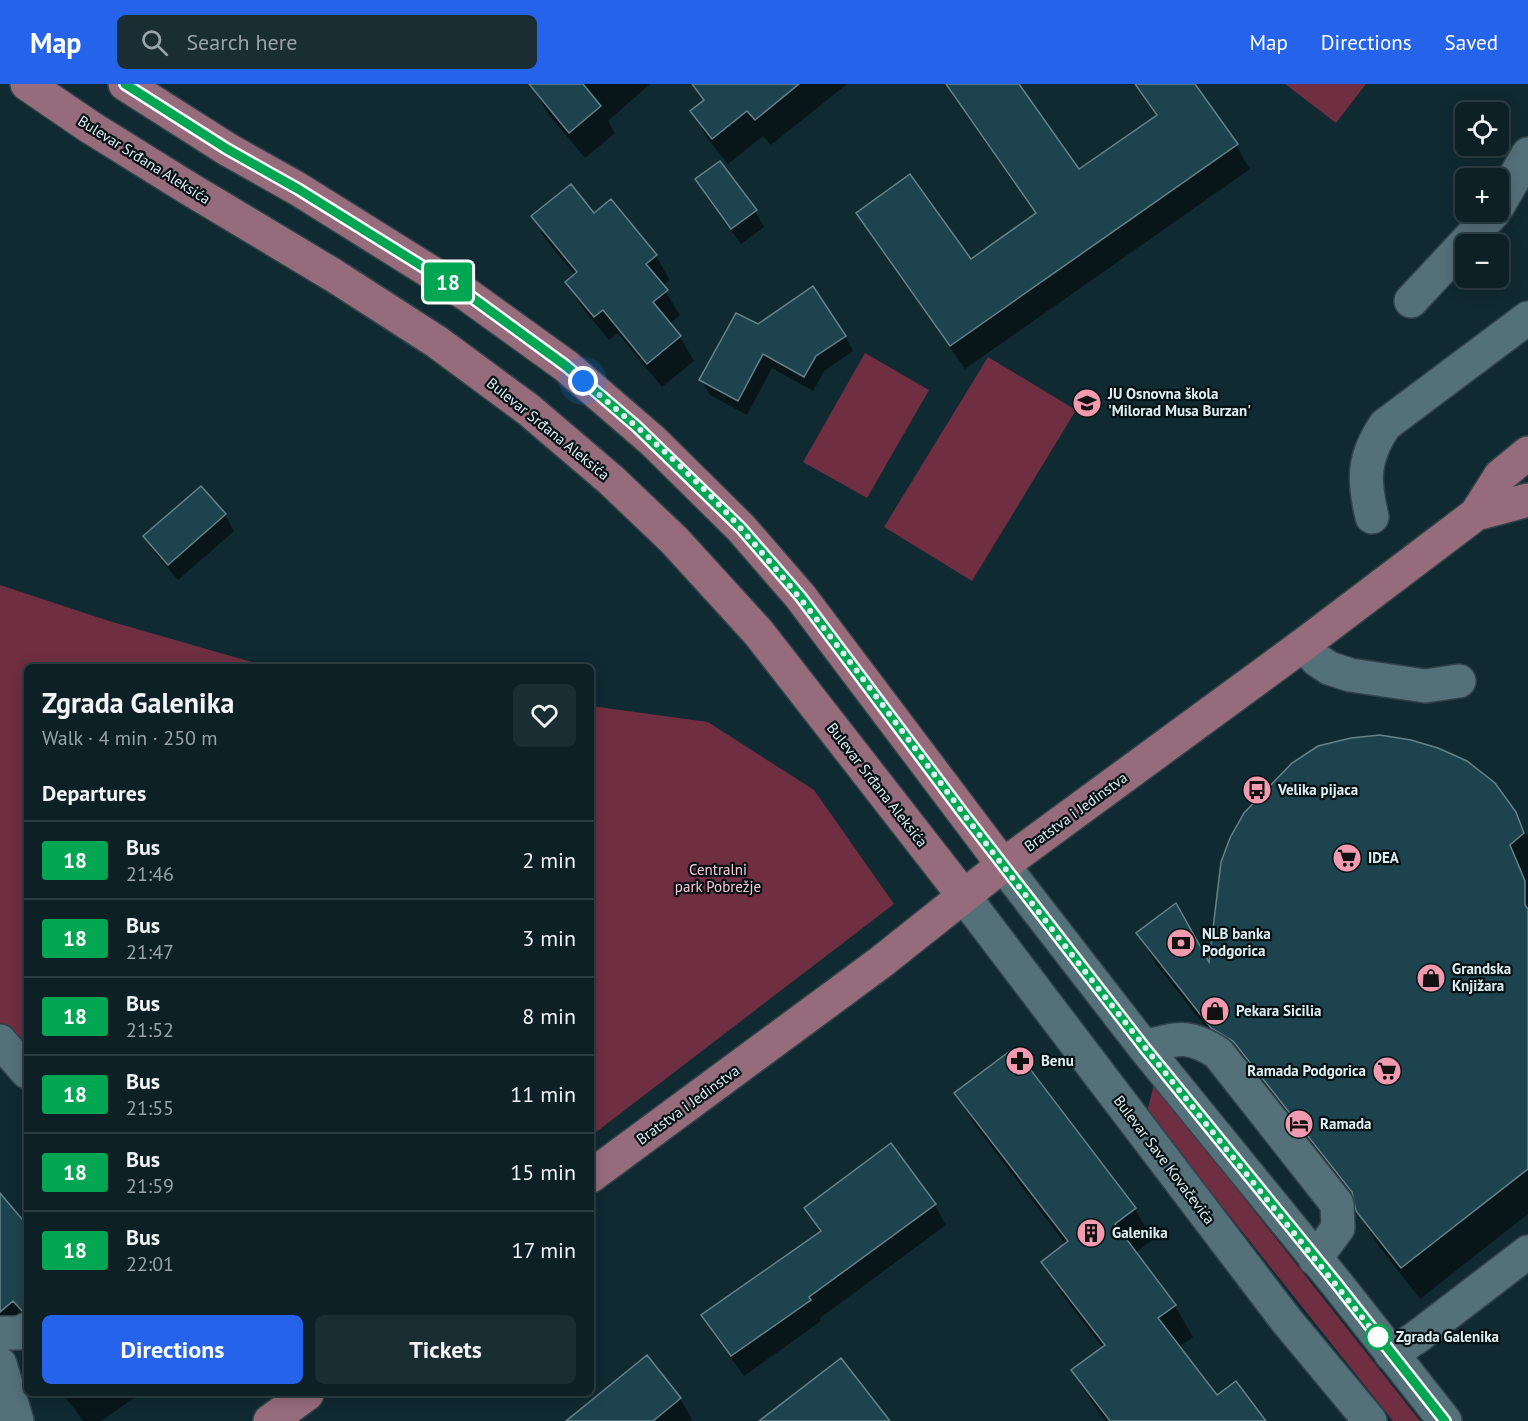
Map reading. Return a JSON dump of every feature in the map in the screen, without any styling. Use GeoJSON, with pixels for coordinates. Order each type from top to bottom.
{"type":"FeatureCollection","features":[{"type":"Feature","properties":{"kind":"main road","name":"Bulevar Srđana Aleksića"},"geometry":{"type":"LineString","coordinates":[[27,84],[90,127],[333,275],[436,342],[529,410],[611,480],[674,540],[758,632],[963,895]]}},
{"type":"Feature","properties":{"kind":"main road"},"geometry":{"type":"LineString","coordinates":[[125,84],[227,149],[298,189],[470,296],[566,366],[653,441],[741,528],[800,596],[1003,865]]}},
{"type":"Feature","properties":{"kind":"main road","name":"Bratstva i Jedinstva"},"geometry":{"type":"LineString","coordinates":[[594,1174],[881,962],[1003,865],[1303,645],[1467,521],[1500,476],[1528,453]]}},
{"type":"Feature","properties":{"kind":"main road","name":"Bratstva i Jedinstva"},"geometry":{"type":"LineString","coordinates":[[1467,521],[1528,500]]}},
{"type":"Feature","properties":{"kind":"main road"},"geometry":{"type":"LineString","coordinates":[[270,1421],[303,1401]]}},
{"type":"Feature","properties":{"kind":"street"},"geometry":{"type":"LineString","coordinates":[[1509,187],[1528,154]]}},
{"type":"Feature","properties":{"kind":"street"},"geometry":{"type":"LineString","coordinates":[[1411,301],[1485,222]]}},
{"type":"Feature","properties":{"kind":"street"},"geometry":{"type":"LineString","coordinates":[[1372,517],[1366,492],[1366,465],[1373,443],[1385,425],[1528,318]]}},
{"type":"Feature","properties":{"kind":"street"},"geometry":{"type":"LineString","coordinates":[[1303,645],[1317,660],[1329,668],[1350,675],[1425,686],[1459,681]]}},
{"type":"Feature","properties":{"kind":"street"},"geometry":{"type":"LineString","coordinates":[[1003,865],[1144,1047],[1444,1421]]}},
{"type":"Feature","properties":{"kind":"street","name":"Bulevar Save Kovačevića"},"geometry":{"type":"LineString","coordinates":[[963,895],[1286,1320],[1370,1421]]}},
{"type":"Feature","properties":{"kind":"street"},"geometry":{"type":"LineString","coordinates":[[1144,1047],[1182,1038],[1204,1044],[1218,1053],[1337,1204],[1338,1228],[1315,1259]]}},
{"type":"Feature","properties":{"kind":"street"},"geometry":{"type":"LineString","coordinates":[[0,1041],[24,1069]]}},
{"type":"Feature","properties":{"kind":"street"},"geometry":{"type":"LineString","coordinates":[[1391,1354],[1417,1337],[1528,1252]]}},
{"type":"Feature","properties":{"kind":"street"},"geometry":{"type":"LineString","coordinates":[[0,1334],[24,1330]]}},
{"type":"Feature","properties":{"kind":"street"},"geometry":{"type":"LineString","coordinates":[[0,1364],[17,1421]]}},
{"type":"Feature","properties":{"kind":"green space"},"geometry":{"type":"Polygon","coordinates":[[[1285,84],[1366,84],[1336,123],[1285,84]]]}},
{"type":"Feature","properties":{"kind":"green space"},"geometry":{"type":"Polygon","coordinates":[[[865,353],[929,390],[867,498],[803,462],[865,353]]]}},
{"type":"Feature","properties":{"kind":"green space"},"geometry":{"type":"Polygon","coordinates":[[[988,357],[1076,410],[972,581],[884,527],[988,357]]]}},
{"type":"Feature","properties":{"kind":"green space"},"geometry":{"type":"Polygon","coordinates":[[[0,585],[109,621],[259,664],[24,664],[24,1052],[0,1024],[0,585]]]}},
{"type":"Feature","properties":{"kind":"green space","name":"Centralni park Pobrežje"},"geometry":{"type":"Polygon","coordinates":[[[594,706],[708,722],[814,790],[894,904],[594,1134],[594,706]]]}},
{"type":"Feature","properties":{"kind":"green space"},"geometry":{"type":"Polygon","coordinates":[[[1154,1084],[1420,1421],[1393,1421],[1147,1112],[1154,1084]]]}},
{"type":"Feature","properties":{"kind":"building"},"geometry":{"type":"Polygon","coordinates":[[[529,84],[583,84],[601,106],[569,133],[529,84]]]}},
{"type":"Feature","properties":{"kind":"building"},"geometry":{"type":"Polygon","coordinates":[[[692,84],[799,84],[755,120],[747,111],[712,139],[690,111],[704,100],[692,84]]]}},
{"type":"Feature","properties":{"kind":"building"},"geometry":{"type":"Polygon","coordinates":[[[946,84],[1019,84],[1079,169],[1157,115],[1135,84],[1195,84],[1238,144],[950,346],[856,213],[910,174],[971,259],[1036,213],[946,84]]]}},
{"type":"Feature","properties":{"kind":"building"},"geometry":{"type":"Polygon","coordinates":[[[720,161],[757,210],[731,229],[695,179],[720,161]]]}},
{"type":"Feature","properties":{"kind":"building"},"geometry":{"type":"Polygon","coordinates":[[[571,184],[594,213],[611,199],[657,255],[646,264],[668,290],[653,302],[681,336],[647,364],[603,310],[594,317],[565,282],[577,272],[531,216],[571,184]]]}},
{"type":"Feature","properties":{"kind":"building"},"geometry":{"type":"Polygon","coordinates":[[[813,286],[846,336],[816,356],[804,377],[763,354],[738,401],[699,380],[736,313],[758,324],[813,286]]]}},
{"type":"Feature","properties":{"kind":"building"},"geometry":{"type":"Polygon","coordinates":[[[201,486],[226,514],[168,565],[143,536],[201,486]]]}},
{"type":"Feature","properties":{"kind":"building","name":"Ramada Podgorica"},"geometry":{"type":"Polygon","coordinates":[[[1380,735],[1411,740],[1438,748],[1467,761],[1495,783],[1516,812],[1524,833],[1510,845],[1525,881],[1525,905],[1528,909],[1528,1169],[1401,1268],[1356,1211],[1352,1192],[1233,1041],[1211,1028],[1136,933],[1176,903],[1209,962],[1221,862],[1230,838],[1244,813],[1292,763],[1318,746],[1351,738],[1380,735]]]}},
{"type":"Feature","properties":{"kind":"building","name":"Galenika"},"geometry":{"type":"Polygon","coordinates":[[[1014,1048],[1136,1208],[1115,1224],[1176,1305],[1158,1318],[1217,1395],[1236,1381],[1266,1421],[1110,1421],[1071,1370],[1105,1345],[1041,1262],[1068,1241],[954,1093],[1014,1048]]]}},
{"type":"Feature","properties":{"kind":"building"},"geometry":{"type":"Polygon","coordinates":[[[891,1143],[936,1204],[809,1297],[811,1300],[731,1356],[701,1315],[821,1231],[804,1208],[891,1143]]]}},
{"type":"Feature","properties":{"kind":"building"},"geometry":{"type":"Polygon","coordinates":[[[0,1193],[24,1221],[24,1311],[13,1301],[0,1312],[0,1193]]]}},
{"type":"Feature","properties":{"kind":"building"},"geometry":{"type":"Polygon","coordinates":[[[647,1355],[681,1398],[653,1421],[566,1421],[647,1355]]]}},
{"type":"Feature","properties":{"kind":"building"},"geometry":{"type":"Polygon","coordinates":[[[841,1358],[890,1421],[759,1421],[841,1358]]]}},
{"type":"Feature","properties":{"kind":"bus line","name":"18"},"geometry":{"type":"LineString","coordinates":[[125,84],[227,149],[298,189],[470,296],[566,366],[653,441],[741,528],[800,596],[962,812],[1144,1047],[1445,1421]]}},
{"type":"Feature","properties":{"kind":"place","name":"JU Osnovna škola 'Milorad Musa Burzan'"},"geometry":{"type":"Point","coordinates":[1087,403]}},
{"type":"Feature","properties":{"kind":"place","name":"Velika pijaca"},"geometry":{"type":"Point","coordinates":[1257,790]}},
{"type":"Feature","properties":{"kind":"place","name":"IDEA"},"geometry":{"type":"Point","coordinates":[1347,858]}},
{"type":"Feature","properties":{"kind":"place","name":"NLB banka Podgorica"},"geometry":{"type":"Point","coordinates":[1181,943]}},
{"type":"Feature","properties":{"kind":"place","name":"Grandska Knjižara"},"geometry":{"type":"Point","coordinates":[1431,978]}},
{"type":"Feature","properties":{"kind":"place","name":"Pekara Sicilia"},"geometry":{"type":"Point","coordinates":[1215,1011]}},
{"type":"Feature","properties":{"kind":"place","name":"Benu"},"geometry":{"type":"Point","coordinates":[1020,1061]}},
{"type":"Feature","properties":{"kind":"place","name":"Ramada Podgorica"},"geometry":{"type":"Point","coordinates":[1387,1071]}},
{"type":"Feature","properties":{"kind":"place","name":"Ramada"},"geometry":{"type":"Point","coordinates":[1299,1124]}},
{"type":"Feature","properties":{"kind":"place","name":"Galenika"},"geometry":{"type":"Point","coordinates":[1091,1233]}},
{"type":"Feature","properties":{"kind":"place","name":"Zgrada Galenika"},"geometry":{"type":"Point","coordinates":[1378,1337]}},
{"type":"Feature","properties":{"kind":"route"},"geometry":{"type":"LineString","coordinates":[[583,381],[668,455],[741,528],[800,596],[1119,1016],[1378,1337]]}}]}
